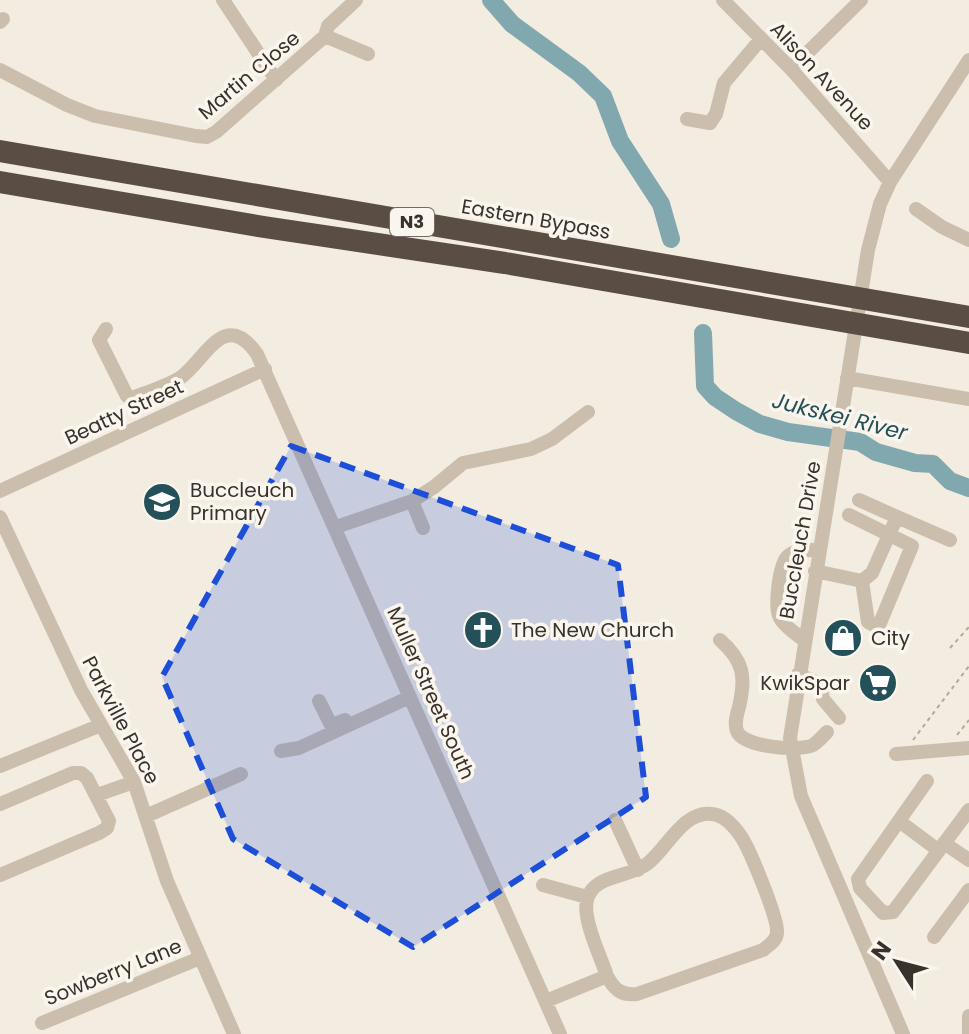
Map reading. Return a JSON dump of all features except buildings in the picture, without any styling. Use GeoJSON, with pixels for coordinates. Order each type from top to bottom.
{"type":"FeatureCollection","features":[{"type":"Feature","properties":{"kind":"highway","name":"Eastern Bypass"},"geometry":{"type":"LineString","coordinates":[[0,151],[969,317]]}},
{"type":"Feature","properties":{"kind":"highway","name":"N3"},"geometry":{"type":"LineString","coordinates":[[0,182],[264,227],[505,263],[969,343]]}},
{"type":"Feature","properties":{"kind":"street"},"geometry":{"type":"LineString","coordinates":[[223,0],[276,80]]}},
{"type":"Feature","properties":{"kind":"street"},"geometry":{"type":"LineString","coordinates":[[325,36],[328,26],[356,0]]}},
{"type":"Feature","properties":{"kind":"street","name":"Alison Avenue"},"geometry":{"type":"LineString","coordinates":[[723,0],[791,69],[890,182]]}},
{"type":"Feature","properties":{"kind":"street"},"geometry":{"type":"LineString","coordinates":[[791,69],[861,0]]}},
{"type":"Feature","properties":{"kind":"street","name":"Martin Close"},"geometry":{"type":"LineString","coordinates":[[0,70],[95,116],[207,137],[325,36],[368,54]]}},
{"type":"Feature","properties":{"kind":"street"},"geometry":{"type":"LineString","coordinates":[[687,119],[710,123],[716,114],[724,83],[761,39]]}},
{"type":"Feature","properties":{"kind":"street","name":"Buccleuch Drive"},"geometry":{"type":"LineString","coordinates":[[903,1034],[801,796],[790,738],[868,250],[880,204],[890,182],[969,60]]}},
{"type":"Feature","properties":{"kind":"street"},"geometry":{"type":"LineString","coordinates":[[916,209],[942,227],[969,240]]}},
{"type":"Feature","properties":{"kind":"street","name":"Muller Street South"},"geometry":{"type":"LineString","coordinates":[[106,329],[99,340],[130,397],[183,376],[208,347],[224,337],[247,339],[265,369],[560,1034]]}},
{"type":"Feature","properties":{"kind":"street","name":"Beatty Street"},"geometry":{"type":"LineString","coordinates":[[0,491],[265,369]]}},
{"type":"Feature","properties":{"kind":"street"},"geometry":{"type":"LineString","coordinates":[[847,378],[969,399]]}},
{"type":"Feature","properties":{"kind":"street"},"geometry":{"type":"LineString","coordinates":[[336,527],[412,501],[463,463],[531,449],[552,439],[588,412]]}},
{"type":"Feature","properties":{"kind":"street"},"geometry":{"type":"LineString","coordinates":[[859,500],[950,540]]}},
{"type":"Feature","properties":{"kind":"street"},"geometry":{"type":"LineString","coordinates":[[412,501],[423,528]]}},
{"type":"Feature","properties":{"kind":"street"},"geometry":{"type":"LineString","coordinates":[[849,515],[912,546],[880,623],[876,626],[868,622],[862,581]]}},
{"type":"Feature","properties":{"kind":"street","name":"Parkville Place"},"geometry":{"type":"LineString","coordinates":[[0,517],[81,690],[134,782],[167,881],[234,1034]]}},
{"type":"Feature","properties":{"kind":"street"},"geometry":{"type":"LineString","coordinates":[[862,581],[872,573],[897,517]]}},
{"type":"Feature","properties":{"kind":"street"},"geometry":{"type":"LineString","coordinates":[[804,640],[780,618],[777,606],[780,581],[788,556],[819,550]]}},
{"type":"Feature","properties":{"kind":"street"},"geometry":{"type":"LineString","coordinates":[[815,571],[862,581]]}},
{"type":"Feature","properties":{"kind":"street"},"geometry":{"type":"LineString","coordinates":[[720,640],[733,651],[744,680],[736,721],[737,733],[750,742],[791,748],[812,745],[827,732]]}},
{"type":"Feature","properties":{"kind":"street"},"geometry":{"type":"LineString","coordinates":[[798,674],[820,684],[823,699],[839,718]]}},
{"type":"Feature","properties":{"kind":"street"},"geometry":{"type":"LineString","coordinates":[[319,701],[333,725],[409,694]]}},
{"type":"Feature","properties":{"kind":"street"},"geometry":{"type":"LineString","coordinates":[[281,751],[299,748],[409,694]]}},
{"type":"Feature","properties":{"kind":"street"},"geometry":{"type":"LineString","coordinates":[[0,766],[101,725]]}},
{"type":"Feature","properties":{"kind":"street"},"geometry":{"type":"LineString","coordinates":[[899,754],[969,748]]}},
{"type":"Feature","properties":{"kind":"street"},"geometry":{"type":"LineString","coordinates":[[0,804],[76,773],[87,778],[109,821],[107,828],[0,875]]}},
{"type":"Feature","properties":{"kind":"street"},"geometry":{"type":"LineString","coordinates":[[146,816],[241,774]]}},
{"type":"Feature","properties":{"kind":"street"},"geometry":{"type":"LineString","coordinates":[[927,781],[858,879],[860,888],[883,913],[893,912],[969,810]]}},
{"type":"Feature","properties":{"kind":"street"},"geometry":{"type":"LineString","coordinates":[[97,795],[134,782]]}},
{"type":"Feature","properties":{"kind":"street"},"geometry":{"type":"LineString","coordinates":[[711,813],[722,816],[744,840],[768,900],[777,934],[763,950],[637,994],[621,992],[607,976],[587,917],[587,897],[597,885],[635,872],[650,862],[694,816],[711,813]]}},
{"type":"Feature","properties":{"kind":"street"},"geometry":{"type":"LineString","coordinates":[[899,821],[969,860]]}},
{"type":"Feature","properties":{"kind":"street"},"geometry":{"type":"LineString","coordinates":[[612,823],[635,872]]}},
{"type":"Feature","properties":{"kind":"street"},"geometry":{"type":"LineString","coordinates":[[543,885],[587,897]]}},
{"type":"Feature","properties":{"kind":"street"},"geometry":{"type":"LineString","coordinates":[[934,937],[969,890]]}},
{"type":"Feature","properties":{"kind":"street","name":"Sowberry Lane"},"geometry":{"type":"LineString","coordinates":[[42,1023],[200,958]]}},
{"type":"Feature","properties":{"kind":"street"},"geometry":{"type":"LineString","coordinates":[[546,1001],[607,976]]}},
{"type":"Feature","properties":{"kind":"street"},"geometry":{"type":"LineString","coordinates":[[969,1016],[969,1034]]}},
{"type":"Feature","properties":{"kind":"path"},"geometry":{"type":"LineString","coordinates":[[950,648],[969,627]]}},
{"type":"Feature","properties":{"kind":"path"},"geometry":{"type":"LineString","coordinates":[[899,754],[969,666]]}},
{"type":"Feature","properties":{"kind":"path"},"geometry":{"type":"LineString","coordinates":[[945,749],[969,720]]}},
{"type":"Feature","properties":{"kind":"highlighted area"},"geometry":{"type":"Polygon","coordinates":[[[291,446],[618,565],[646,797],[413,947],[233,839],[162,677],[291,446]]]}},
{"type":"Feature","properties":{"kind":"waterway","name":"Jukskei River"},"geometry":{"type":"LineString","coordinates":[[491,0],[512,24],[579,73],[603,96],[620,141],[661,204],[671,239]]}},
{"type":"Feature","properties":{"kind":"waterway","name":"Jukskei River"},"geometry":{"type":"LineString","coordinates":[[703,333],[705,386],[736,411],[760,424],[788,432],[860,442],[876,452],[915,463],[933,464],[950,481],[969,488]]}},
{"type":"Feature","properties":{"kind":"place","name":"Buccleuch Primary"},"geometry":{"type":"Point","coordinates":[162,502]}},
{"type":"Feature","properties":{"kind":"place","name":"The New Church"},"geometry":{"type":"Point","coordinates":[483,630]}},
{"type":"Feature","properties":{"kind":"place","name":"City"},"geometry":{"type":"Point","coordinates":[843,638]}},
{"type":"Feature","properties":{"kind":"place","name":"KwikSpar"},"geometry":{"type":"Point","coordinates":[878,683]}}]}
